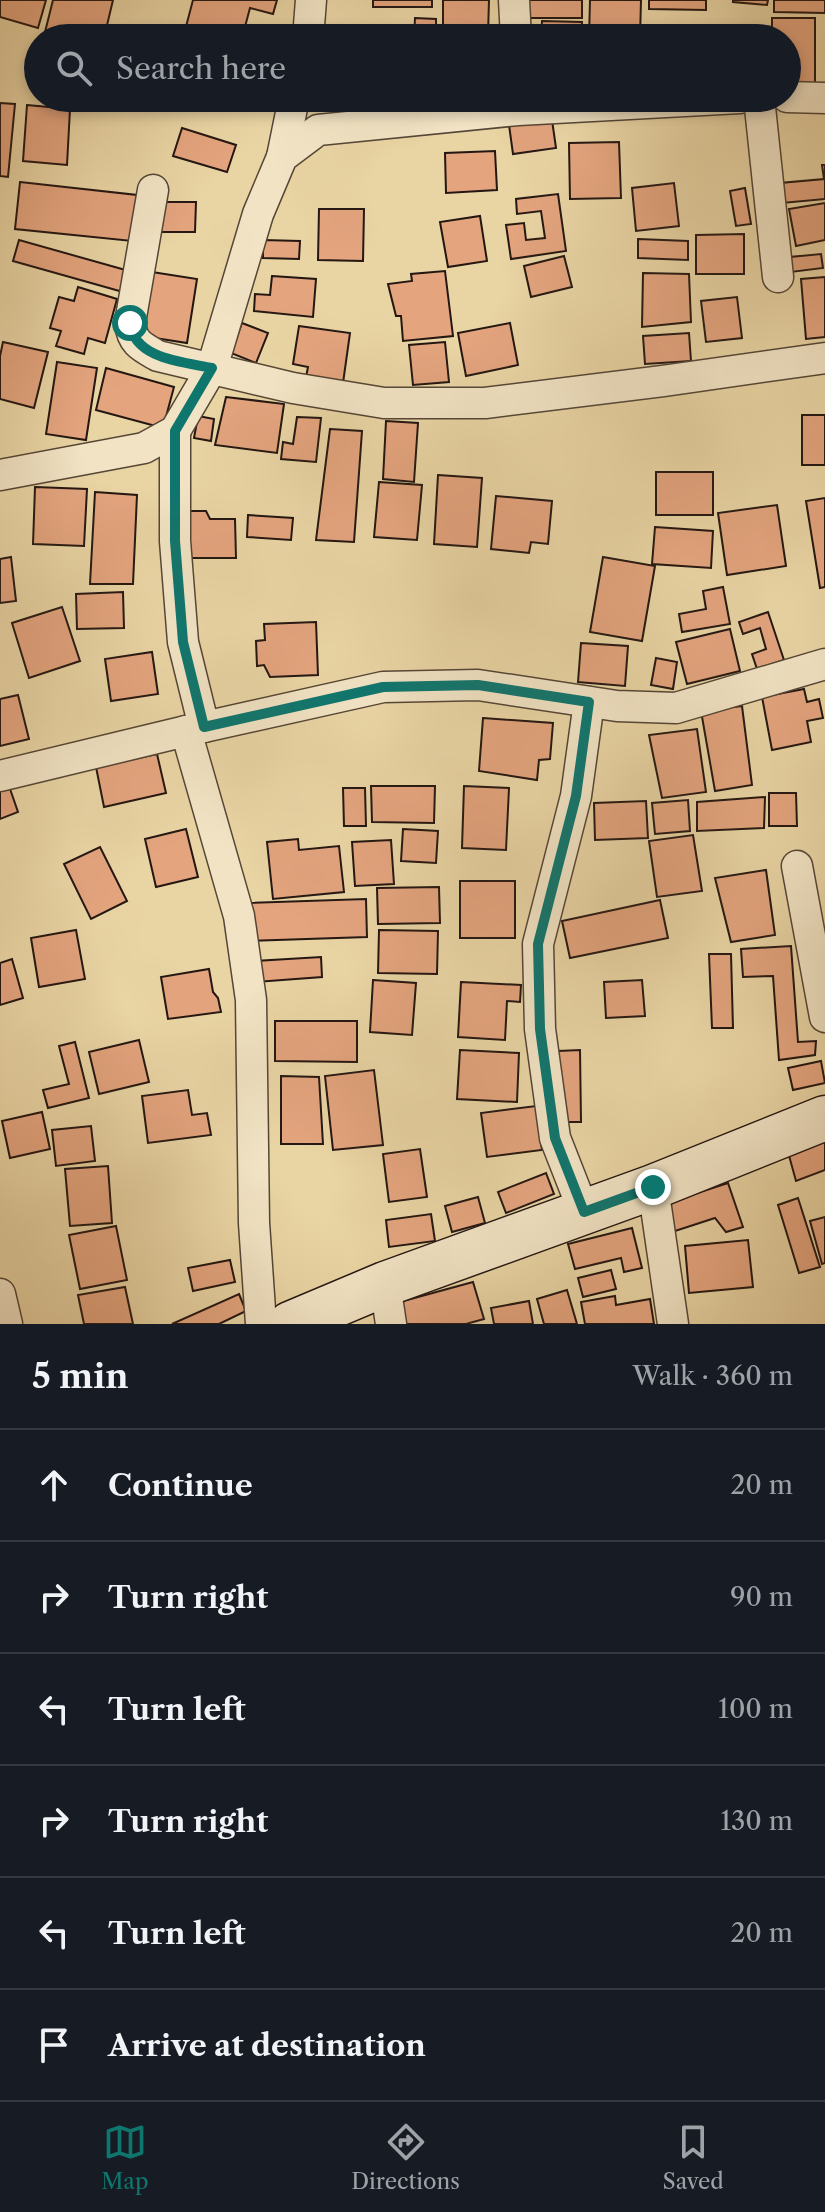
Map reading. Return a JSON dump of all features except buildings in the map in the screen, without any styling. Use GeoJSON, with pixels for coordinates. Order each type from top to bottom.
{"type":"FeatureCollection","features":[{"type":"Feature","properties":{"kind":"street"},"geometry":{"type":"LineString","coordinates":[[309,24],[311,0]]}},
{"type":"Feature","properties":{"kind":"street"},"geometry":{"type":"LineString","coordinates":[[514,0],[515,24]]}},
{"type":"Feature","properties":{"kind":"street"},"geometry":{"type":"LineString","coordinates":[[801,97],[825,98]]}},
{"type":"Feature","properties":{"kind":"street"},"geometry":{"type":"LineString","coordinates":[[261,1324],[254,1223],[251,1000],[239,916],[195,729],[183,642],[175,541],[175,431],[212,368],[258,214],[282,157],[291,112]]}},
{"type":"Feature","properties":{"kind":"street"},"geometry":{"type":"LineString","coordinates":[[282,157],[318,130],[456,112]]}},
{"type":"Feature","properties":{"kind":"street"},"geometry":{"type":"LineString","coordinates":[[760,112],[778,277]]}},
{"type":"Feature","properties":{"kind":"street"},"geometry":{"type":"LineString","coordinates":[[153,190],[130,323],[131,336],[139,345],[158,356],[293,388],[384,403],[485,403],[825,358]]}},
{"type":"Feature","properties":{"kind":"street"},"geometry":{"type":"LineString","coordinates":[[0,475],[144,448],[175,431]]}},
{"type":"Feature","properties":{"kind":"street"},"geometry":{"type":"LineString","coordinates":[[0,776],[383,687],[478,685],[617,706],[676,708],[825,664]]}},
{"type":"Feature","properties":{"kind":"street"},"geometry":{"type":"LineString","coordinates":[[584,1212],[555,1138],[540,1029],[538,944],[576,796],[589,702]]}},
{"type":"Feature","properties":{"kind":"street"},"geometry":{"type":"LineString","coordinates":[[797,866],[825,1017]]}},
{"type":"Feature","properties":{"kind":"street"},"geometry":{"type":"LineString","coordinates":[[290,1324],[388,1304],[584,1212],[825,1118]]}},
{"type":"Feature","properties":{"kind":"street"},"geometry":{"type":"LineString","coordinates":[[653,1187],[673,1324]]}},
{"type":"Feature","properties":{"kind":"street"},"geometry":{"type":"LineString","coordinates":[[0,1294],[7,1324]]}},
{"type":"Feature","properties":{"kind":"route"},"geometry":{"type":"LineString","coordinates":[[130,323],[131,336],[139,345],[158,356],[212,368],[175,431],[175,541],[183,642],[204,727],[383,687],[478,685],[589,702],[576,796],[538,944],[540,1029],[555,1138],[584,1212],[653,1187]]}}]}
